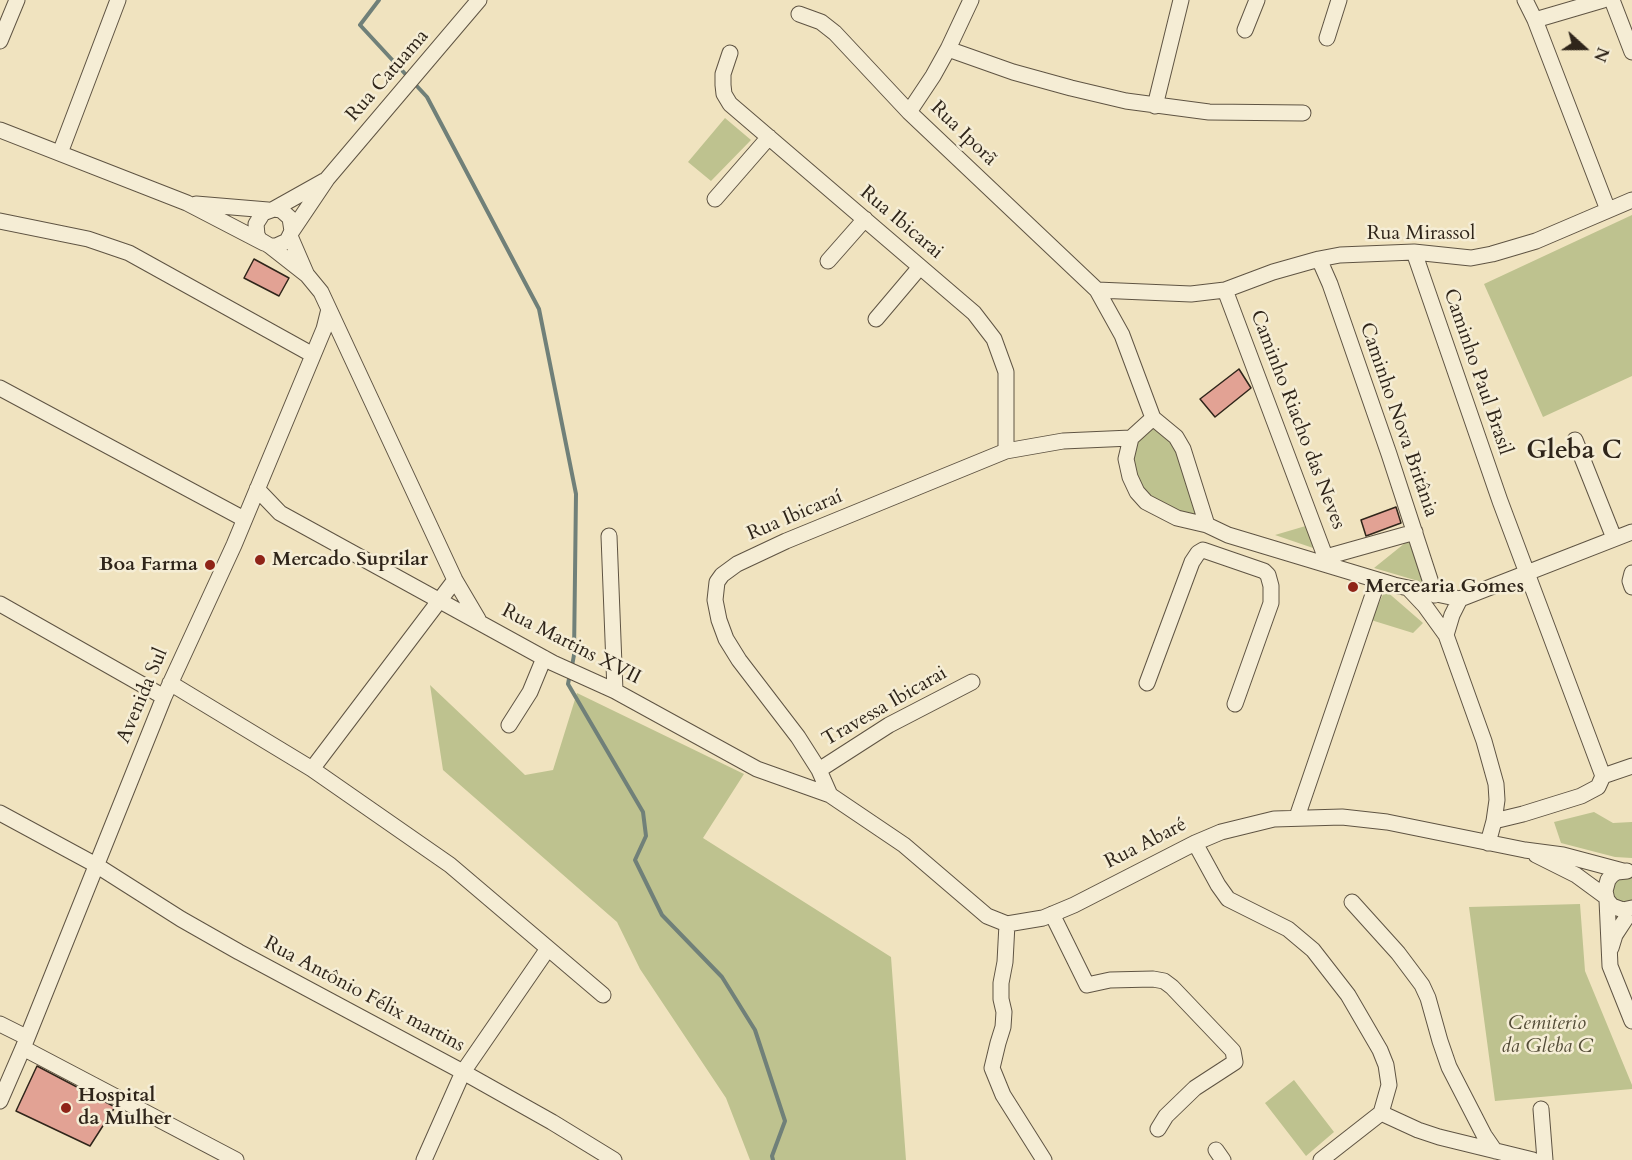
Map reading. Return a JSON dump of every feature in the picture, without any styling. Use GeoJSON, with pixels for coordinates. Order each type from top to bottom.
{"type":"FeatureCollection","features":[{"type":"Feature","properties":{"kind":"street"},"geometry":{"type":"LineString","coordinates":[[0,41],[17,0]]}},
{"type":"Feature","properties":{"kind":"street"},"geometry":{"type":"LineString","coordinates":[[60,153],[117,0]]}},
{"type":"Feature","properties":{"kind":"street","name":"Rua Catuama"},"geometry":{"type":"LineString","coordinates":[[291,234],[327,179],[479,0]]}},
{"type":"Feature","properties":{"kind":"street"},"geometry":{"type":"LineString","coordinates":[[909,112],[948,49],[970,0]]}},
{"type":"Feature","properties":{"kind":"street"},"geometry":{"type":"LineString","coordinates":[[1155,106],[1181,0]]}},
{"type":"Feature","properties":{"kind":"street"},"geometry":{"type":"LineString","coordinates":[[1245,30],[1257,0]]}},
{"type":"Feature","properties":{"kind":"street"},"geometry":{"type":"LineString","coordinates":[[1327,38],[1339,0]]}},
{"type":"Feature","properties":{"kind":"street"},"geometry":{"type":"LineString","coordinates":[[1525,0],[1535,20],[1608,210]]}},
{"type":"Feature","properties":{"kind":"street"},"geometry":{"type":"LineString","coordinates":[[1535,20],[1603,0]]}},
{"type":"Feature","properties":{"kind":"street"},"geometry":{"type":"LineString","coordinates":[[1612,0],[1632,52]]}},
{"type":"Feature","properties":{"kind":"street","name":"Rua Iporã"},"geometry":{"type":"LineString","coordinates":[[799,14],[821,22],[835,33],[909,112],[1097,290],[1122,335],[1153,418]]}},
{"type":"Feature","properties":{"kind":"street"},"geometry":{"type":"LineString","coordinates":[[948,49],[1013,72],[1071,88],[1155,106],[1209,112],[1303,113]]}},
{"type":"Feature","properties":{"kind":"street","name":"Rua Ibicarai"},"geometry":{"type":"LineString","coordinates":[[730,53],[723,74],[724,94],[730,104],[974,313],[994,339],[1006,372],[1006,451]]}},
{"type":"Feature","properties":{"kind":"street"},"geometry":{"type":"LineString","coordinates":[[0,130],[187,203],[271,209],[286,213],[292,225],[291,234],[282,244],[268,245],[257,235],[258,218],[271,209]]}},
{"type":"Feature","properties":{"kind":"street"},"geometry":{"type":"LineString","coordinates":[[715,199],[770,137]]}},
{"type":"Feature","properties":{"kind":"street","name":"Rua Catuama"},"geometry":{"type":"LineString","coordinates":[[271,209],[327,179]]}},
{"type":"Feature","properties":{"kind":"street","name":"Rua Mirassol"},"geometry":{"type":"LineString","coordinates":[[1097,290],[1191,294],[1226,290],[1273,272],[1340,255],[1414,252],[1471,258],[1536,241],[1632,200]]}},
{"type":"Feature","properties":{"kind":"street","name":"Rua Martins XVII"},"geometry":{"type":"LineString","coordinates":[[187,203],[268,245],[307,275],[321,292],[455,580],[479,622],[548,660],[615,691],[757,769],[831,795]]}},
{"type":"Feature","properties":{"kind":"street"},"geometry":{"type":"LineString","coordinates":[[828,261],[865,219]]}},
{"type":"Feature","properties":{"kind":"street"},"geometry":{"type":"LineString","coordinates":[[0,221],[88,239],[129,253],[313,356]]}},
{"type":"Feature","properties":{"kind":"street","name":"Rua Martins XVII"},"geometry":{"type":"LineString","coordinates":[[291,234],[307,275]]}},
{"type":"Feature","properties":{"kind":"street","name":"Caminho Paul Brasil"},"geometry":{"type":"LineString","coordinates":[[1414,252],[1526,572],[1603,776]]}},
{"type":"Feature","properties":{"kind":"street","name":"Caminho Nova Britânia"},"geometry":{"type":"LineString","coordinates":[[1319,259],[1330,284],[1435,595]]}},
{"type":"Feature","properties":{"kind":"street"},"geometry":{"type":"LineString","coordinates":[[876,319],[920,267]]}},
{"type":"Feature","properties":{"kind":"street","name":"Caminho Riacho das Neves"},"geometry":{"type":"LineString","coordinates":[[1226,290],[1327,560]]}},
{"type":"Feature","properties":{"kind":"street","name":"Avenida Sul"},"geometry":{"type":"LineString","coordinates":[[2,1092],[25,1043],[170,683],[257,489],[313,356],[329,309]]}},
{"type":"Feature","properties":{"kind":"street"},"geometry":{"type":"LineString","coordinates":[[0,388],[246,514],[279,513]]}},
{"type":"Feature","properties":{"kind":"street"},"geometry":{"type":"LineString","coordinates":[[1207,525],[1183,449],[1176,436],[1153,418],[1131,438],[1127,449],[1127,467],[1140,495],[1146,502],[1190,522],[1207,525],[1247,540],[1327,560],[1378,580],[1409,589],[1460,599],[1632,532]]}},
{"type":"Feature","properties":{"kind":"street","name":"Rua Ibicaraí"},"geometry":{"type":"LineString","coordinates":[[831,795],[819,770],[798,737],[739,660],[726,639],[716,610],[717,582],[728,570],[751,556],[1006,451],[1063,441],[1131,438]]}},
{"type":"Feature","properties":{"kind":"street"},"geometry":{"type":"LineString","coordinates":[[1575,440],[1614,538]]}},
{"type":"Feature","properties":{"kind":"street"},"geometry":{"type":"LineString","coordinates":[[257,489],[279,513],[479,622]]}},
{"type":"Feature","properties":{"kind":"street"},"geometry":{"type":"LineString","coordinates":[[1327,560],[1415,532]]}},
{"type":"Feature","properties":{"kind":"street"},"geometry":{"type":"LineString","coordinates":[[609,536],[615,691]]}},
{"type":"Feature","properties":{"kind":"street"},"geometry":{"type":"LineString","coordinates":[[1240,563],[1247,540]]}},
{"type":"Feature","properties":{"kind":"street"},"geometry":{"type":"LineString","coordinates":[[1147,683],[1192,562],[1203,550],[1267,573],[1272,593],[1267,616],[1235,704]]}},
{"type":"Feature","properties":{"kind":"street"},"geometry":{"type":"LineString","coordinates":[[1632,573],[1630,582],[1632,587]]}},
{"type":"Feature","properties":{"kind":"street"},"geometry":{"type":"LineString","coordinates":[[312,769],[455,580]]}},
{"type":"Feature","properties":{"kind":"street"},"geometry":{"type":"LineString","coordinates":[[1297,817],[1378,580]]}},
{"type":"Feature","properties":{"kind":"street"},"geometry":{"type":"LineString","coordinates":[[1409,589],[1425,606],[1446,635],[1484,741],[1496,792],[1494,821],[1488,843]]}},
{"type":"Feature","properties":{"kind":"street"},"geometry":{"type":"LineString","coordinates":[[1446,635],[1460,599]]}},
{"type":"Feature","properties":{"kind":"street"},"geometry":{"type":"LineString","coordinates":[[0,604],[164,698]]}},
{"type":"Feature","properties":{"kind":"street"},"geometry":{"type":"LineString","coordinates":[[509,724],[548,660]]}},
{"type":"Feature","properties":{"kind":"street","name":"Travessa Ibicarai"},"geometry":{"type":"LineString","coordinates":[[819,770],[889,725],[972,682]]}},
{"type":"Feature","properties":{"kind":"street"},"geometry":{"type":"LineString","coordinates":[[170,683],[312,769],[450,865],[603,995]]}},
{"type":"Feature","properties":{"kind":"street"},"geometry":{"type":"LineString","coordinates":[[1494,821],[1581,796],[1598,787],[1603,776],[1632,766]]}},
{"type":"Feature","properties":{"kind":"street"},"geometry":{"type":"LineString","coordinates":[[831,795],[904,845],[987,916],[1007,924],[1005,963],[1001,983],[1003,1028],[992,1068],[1003,1095],[1044,1160]]}},
{"type":"Feature","properties":{"kind":"street","name":"Rua Antônio Félix martins"},"geometry":{"type":"LineString","coordinates":[[0,813],[96,865],[181,919],[239,952],[463,1072],[614,1160]]}},
{"type":"Feature","properties":{"kind":"street","name":"Rua Abaré"},"geometry":{"type":"LineString","coordinates":[[1007,924],[1032,921],[1052,914],[1195,843],[1239,827],[1274,819],[1297,817],[1342,817],[1387,822],[1488,843],[1563,855],[1629,872]]}},
{"type":"Feature","properties":{"kind":"street"},"geometry":{"type":"LineString","coordinates":[[1195,843],[1228,899],[1288,930],[1313,950],[1348,995],[1380,1050],[1386,1065],[1389,1084],[1381,1113],[1321,1160]]}},
{"type":"Feature","properties":{"kind":"street","name":"Rua Abaré"},"geometry":{"type":"LineString","coordinates":[[1526,850],[1576,875],[1617,909],[1632,908]]}},
{"type":"Feature","properties":{"kind":"street"},"geometry":{"type":"LineString","coordinates":[[1629,872],[1617,872],[1608,880],[1605,891],[1610,966],[1632,1021]]}},
{"type":"Feature","properties":{"kind":"street"},"geometry":{"type":"LineString","coordinates":[[1352,902],[1398,953],[1422,985],[1449,1067],[1484,1135],[1495,1151]]}},
{"type":"Feature","properties":{"kind":"street"},"geometry":{"type":"LineString","coordinates":[[1609,956],[1615,935],[1632,908]]}},
{"type":"Feature","properties":{"kind":"street"},"geometry":{"type":"LineString","coordinates":[[1052,914],[1087,985],[1110,980],[1164,981],[1233,1051],[1235,1062],[1208,1078],[1180,1101],[1158,1129]]}},
{"type":"Feature","properties":{"kind":"street"},"geometry":{"type":"LineString","coordinates":[[423,1160],[463,1072],[548,950]]}},
{"type":"Feature","properties":{"kind":"street"},"geometry":{"type":"LineString","coordinates":[[0,1024],[25,1043],[236,1160]]}},
{"type":"Feature","properties":{"kind":"street"},"geometry":{"type":"LineString","coordinates":[[1541,1109],[1545,1160]]}},
{"type":"Feature","properties":{"kind":"street"},"geometry":{"type":"LineString","coordinates":[[1381,1113],[1418,1130],[1533,1160]]}},
{"type":"Feature","properties":{"kind":"green space"},"geometry":{"type":"Polygon","coordinates":[[[725,118],[751,140],[711,181],[688,162],[725,118]]]}},
{"type":"Feature","properties":{"kind":"green space"},"geometry":{"type":"Polygon","coordinates":[[[1632,215],[1632,376],[1543,417],[1484,284],[1632,215]]]}},
{"type":"Feature","properties":{"kind":"green space"},"geometry":{"type":"Polygon","coordinates":[[[1145,425],[1161,429],[1174,437],[1209,529],[1152,504],[1135,476],[1128,432],[1145,425]]]}},
{"type":"Feature","properties":{"kind":"green space"},"geometry":{"type":"Polygon","coordinates":[[[1309,525],[1316,549],[1275,535],[1309,525]]]}},
{"type":"Feature","properties":{"kind":"green space"},"geometry":{"type":"Polygon","coordinates":[[[1410,539],[1425,583],[1374,568],[1410,539]]]}},
{"type":"Feature","properties":{"kind":"green space"},"geometry":{"type":"Polygon","coordinates":[[[1385,590],[1423,623],[1413,633],[1371,620],[1385,590]]]}},
{"type":"Feature","properties":{"kind":"green space"},"geometry":{"type":"Polygon","coordinates":[[[430,685],[525,775],[553,770],[577,693],[744,774],[703,838],[891,957],[906,1160],[750,1160],[726,1098],[640,969],[617,922],[443,770],[430,685]]]}},
{"type":"Feature","properties":{"kind":"green space"},"geometry":{"type":"Polygon","coordinates":[[[1594,812],[1613,823],[1632,822],[1632,858],[1615,857],[1561,843],[1554,822],[1594,812]]]}},
{"type":"Feature","properties":{"kind":"green space"},"geometry":{"type":"Polygon","coordinates":[[[1632,875],[1632,906],[1622,908],[1607,888],[1609,882],[1632,875]]]}},
{"type":"Feature","properties":{"kind":"green space","name":"Cemiterio da Gleba C"},"geometry":{"type":"Polygon","coordinates":[[[1580,904],[1585,971],[1632,1089],[1495,1101],[1469,907],[1580,904]]]}},
{"type":"Feature","properties":{"kind":"green space"},"geometry":{"type":"Polygon","coordinates":[[[1294,1080],[1334,1132],[1306,1156],[1265,1103],[1294,1080]]]}},
{"type":"Feature","properties":{"kind":"building"},"geometry":{"type":"Polygon","coordinates":[[[254,259],[289,278],[279,296],[244,278],[254,259]]]}},
{"type":"Feature","properties":{"kind":"building"},"geometry":{"type":"Polygon","coordinates":[[[1239,369],[1251,388],[1215,417],[1200,399],[1239,369]]]}},
{"type":"Feature","properties":{"kind":"building"},"geometry":{"type":"Polygon","coordinates":[[[1396,507],[1401,523],[1366,536],[1361,520],[1396,507]]]}},
{"type":"Feature","properties":{"kind":"building","name":"Hospital da Mulher"},"geometry":{"type":"Polygon","coordinates":[[[37,1066],[115,1107],[90,1146],[16,1111],[37,1066]]]}},
{"type":"Feature","properties":{"kind":"waterway"},"geometry":{"type":"LineString","coordinates":[[379,0],[360,25],[409,78]]}},
{"type":"Feature","properties":{"kind":"waterway"},"geometry":{"type":"LineString","coordinates":[[414,83],[427,97],[539,309],[576,494],[572,666]]}},
{"type":"Feature","properties":{"kind":"waterway"},"geometry":{"type":"LineString","coordinates":[[570,674],[568,684],[643,812],[646,836],[635,860],[662,915],[722,977],[755,1030],[785,1121],[772,1156],[773,1160]]}},
{"type":"Feature","properties":{"kind":"place","name":"Mercado Suprilar"},"geometry":{"type":"Point","coordinates":[260,560]}},
{"type":"Feature","properties":{"kind":"place","name":"Boa Farma"},"geometry":{"type":"Point","coordinates":[210,565]}},
{"type":"Feature","properties":{"kind":"place","name":"Mercearia Gomes"},"geometry":{"type":"Point","coordinates":[1353,587]}},
{"type":"Feature","properties":{"kind":"place","name":"Hospital da Mulher"},"geometry":{"type":"Point","coordinates":[66,1108]}},
{"type":"Feature","properties":{"kind":"district","name":"Gleba C"},"geometry":{"type":"Point","coordinates":[1574,452]}}]}
